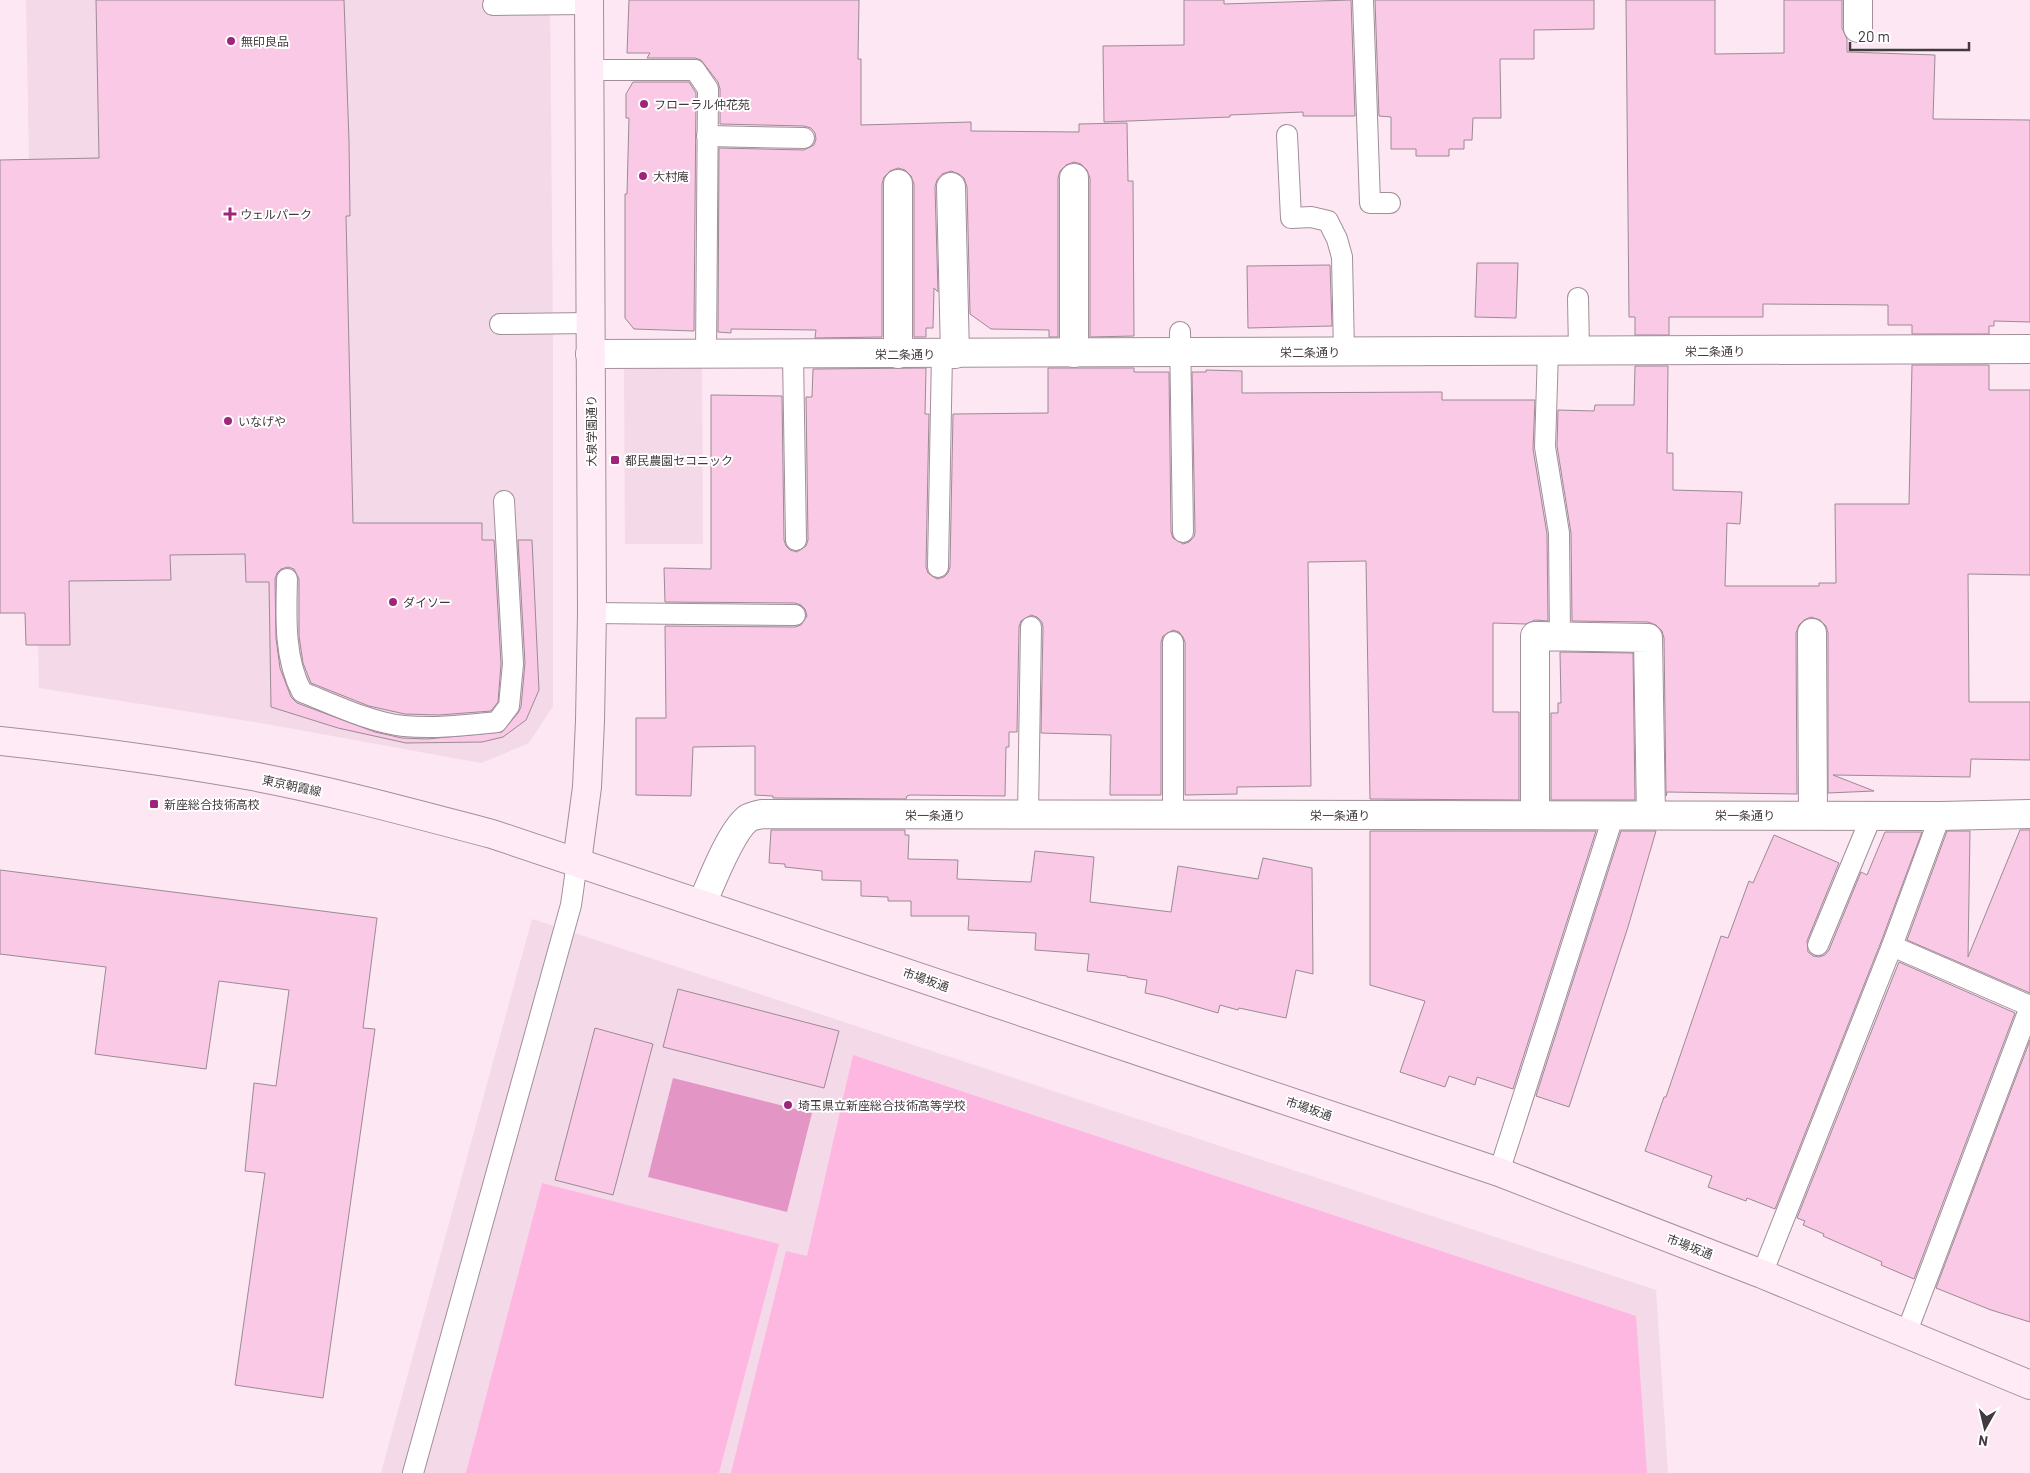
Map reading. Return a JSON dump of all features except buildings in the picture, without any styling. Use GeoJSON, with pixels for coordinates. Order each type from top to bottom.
{"type":"FeatureCollection","features":[{"type":"Feature","properties":{"kind":"street"},"geometry":{"type":"LineString","coordinates":[[1858,0],[1858,28]]}},
{"type":"Feature","properties":{"kind":"street","name":"大泉学園通り"},"geometry":{"type":"LineString","coordinates":[[578,862],[587,787],[592,613],[589,2]]}},
{"type":"Feature","properties":{"kind":"street"},"geometry":{"type":"LineString","coordinates":[[1074,178],[1074,353]]}},
{"type":"Feature","properties":{"kind":"street"},"geometry":{"type":"LineString","coordinates":[[898,184],[898,354]]}},
{"type":"Feature","properties":{"kind":"street"},"geometry":{"type":"LineString","coordinates":[[949,354],[951,187]]}},
{"type":"Feature","properties":{"kind":"street","name":"栄二条通り"},"geometry":{"type":"LineString","coordinates":[[590,354],[1074,353],[1180,343],[1344,352],[2030,349]]}},
{"type":"Feature","properties":{"kind":"street"},"geometry":{"type":"LineString","coordinates":[[1812,633],[1813,815]]}},
{"type":"Feature","properties":{"kind":"street"},"geometry":{"type":"LineString","coordinates":[[1535,814],[1536,636],[1560,636],[1648,638],[1651,815]]}},
{"type":"Feature","properties":{"kind":"street","name":"東京朝霞線"},"geometry":{"type":"LineString","coordinates":[[0,741],[137,757],[253,777],[414,813],[492,834],[578,862]]}},
{"type":"Feature","properties":{"kind":"street","name":"栄一条通り"},"geometry":{"type":"LineString","coordinates":[[702,904],[720,862],[739,829],[748,818],[762,814],[1940,816],[2030,814]]}},
{"type":"Feature","properties":{"kind":"street","name":"市場坂通"},"geometry":{"type":"LineString","coordinates":[[578,862],[1499,1172],[1762,1274],[1906,1334],[2029,1379]]}},
{"type":"Feature","properties":{"kind":"lane"},"geometry":{"type":"LineString","coordinates":[[1363,0],[1370,203],[1390,203]]}},
{"type":"Feature","properties":{"kind":"lane"},"geometry":{"type":"LineString","coordinates":[[492,5],[589,2]]}},
{"type":"Feature","properties":{"kind":"lane"},"geometry":{"type":"LineString","coordinates":[[588,70],[695,70],[708,89],[706,355]]}},
{"type":"Feature","properties":{"kind":"lane"},"geometry":{"type":"LineString","coordinates":[[1287,135],[1291,218],[1311,217],[1328,221],[1337,239],[1342,257],[1344,352]]}},
{"type":"Feature","properties":{"kind":"lane"},"geometry":{"type":"LineString","coordinates":[[707,136],[804,138]]}},
{"type":"Feature","properties":{"kind":"lane"},"geometry":{"type":"LineString","coordinates":[[1578,298],[1579,351]]}},
{"type":"Feature","properties":{"kind":"lane"},"geometry":{"type":"LineString","coordinates":[[500,324],[590,323]]}},
{"type":"Feature","properties":{"kind":"lane"},"geometry":{"type":"LineString","coordinates":[[1180,343],[1183,532]]}},
{"type":"Feature","properties":{"kind":"lane"},"geometry":{"type":"LineString","coordinates":[[1548,352],[1545,447],[1558,533],[1560,636]]}},
{"type":"Feature","properties":{"kind":"lane"},"geometry":{"type":"LineString","coordinates":[[794,354],[796,540]]}},
{"type":"Feature","properties":{"kind":"lane"},"geometry":{"type":"LineString","coordinates":[[938,567],[949,354]]}},
{"type":"Feature","properties":{"kind":"lane"},"geometry":{"type":"LineString","coordinates":[[287,579],[287,637],[294,678],[302,692],[354,713],[404,726],[460,726],[497,722],[510,706],[513,664],[504,501]]}},
{"type":"Feature","properties":{"kind":"lane"},"geometry":{"type":"LineString","coordinates":[[592,613],[795,616]]}},
{"type":"Feature","properties":{"kind":"lane"},"geometry":{"type":"LineString","coordinates":[[1028,815],[1031,627]]}},
{"type":"Feature","properties":{"kind":"lane"},"geometry":{"type":"LineString","coordinates":[[1173,642],[1173,815]]}},
{"type":"Feature","properties":{"kind":"lane"},"geometry":{"type":"LineString","coordinates":[[1499,1172],[1614,814]]}},
{"type":"Feature","properties":{"kind":"lane"},"geometry":{"type":"LineString","coordinates":[[1818,945],[1872,815]]}},
{"type":"Feature","properties":{"kind":"lane"},"geometry":{"type":"LineString","coordinates":[[1762,1274],[1892,946],[1940,816]]}},
{"type":"Feature","properties":{"kind":"lane"},"geometry":{"type":"LineString","coordinates":[[413,1473],[572,905],[578,862]]}},
{"type":"Feature","properties":{"kind":"lane"},"geometry":{"type":"LineString","coordinates":[[1892,946],[2030,1006],[1906,1334]]}},
{"type":"Feature","properties":{"kind":"shaded area"},"geometry":{"type":"Polygon","coordinates":[[[26,0],[550,0],[553,344],[553,706],[529,743],[481,763],[261,723],[39,688],[26,0]]]}},
{"type":"Feature","properties":{"kind":"shaded area"},"geometry":{"type":"Polygon","coordinates":[[[702,368],[703,544],[625,544],[624,369],[702,368]]]}},
{"type":"Feature","properties":{"kind":"shaded area","name":"埼玉県立新座総合技術高等学校"},"geometry":{"type":"Polygon","coordinates":[[[532,919],[1656,1290],[1668,1473],[381,1473],[532,919]]]}},
{"type":"Feature","properties":{"kind":"shaded area"},"geometry":{"type":"Polygon","coordinates":[[[853,1055],[1636,1316],[1647,1473],[731,1473],[786,1251],[807,1256],[853,1055]]]}},
{"type":"Feature","properties":{"kind":"shaded area"},"geometry":{"type":"Polygon","coordinates":[[[673,1078],[812,1113],[787,1212],[648,1177],[673,1078]]]}},
{"type":"Feature","properties":{"kind":"shaded area"},"geometry":{"type":"Polygon","coordinates":[[[542,1183],[779,1244],[719,1473],[466,1473],[542,1183]]]}},
{"type":"Feature","properties":{"kind":"place","name":"無印良品"},"geometry":{"type":"Point","coordinates":[231,41]}},
{"type":"Feature","properties":{"kind":"place","name":"フローラル仲花苑"},"geometry":{"type":"Point","coordinates":[644,104]}},
{"type":"Feature","properties":{"kind":"place","name":"大村庵"},"geometry":{"type":"Point","coordinates":[643,176]}},
{"type":"Feature","properties":{"kind":"place","name":"ウェルパーク"},"geometry":{"type":"Point","coordinates":[230,214]}},
{"type":"Feature","properties":{"kind":"place","name":"いなげや"},"geometry":{"type":"Point","coordinates":[228,421]}},
{"type":"Feature","properties":{"kind":"place","name":"都民農園セコニック"},"geometry":{"type":"Point","coordinates":[615,460]}},
{"type":"Feature","properties":{"kind":"place","name":"ダイソー"},"geometry":{"type":"Point","coordinates":[393,602]}},
{"type":"Feature","properties":{"kind":"place","name":"新座総合技術高校"},"geometry":{"type":"Point","coordinates":[154,804]}},
{"type":"Feature","properties":{"kind":"place","name":"埼玉県立新座総合技術高等学校"},"geometry":{"type":"Point","coordinates":[788,1105]}}]}
